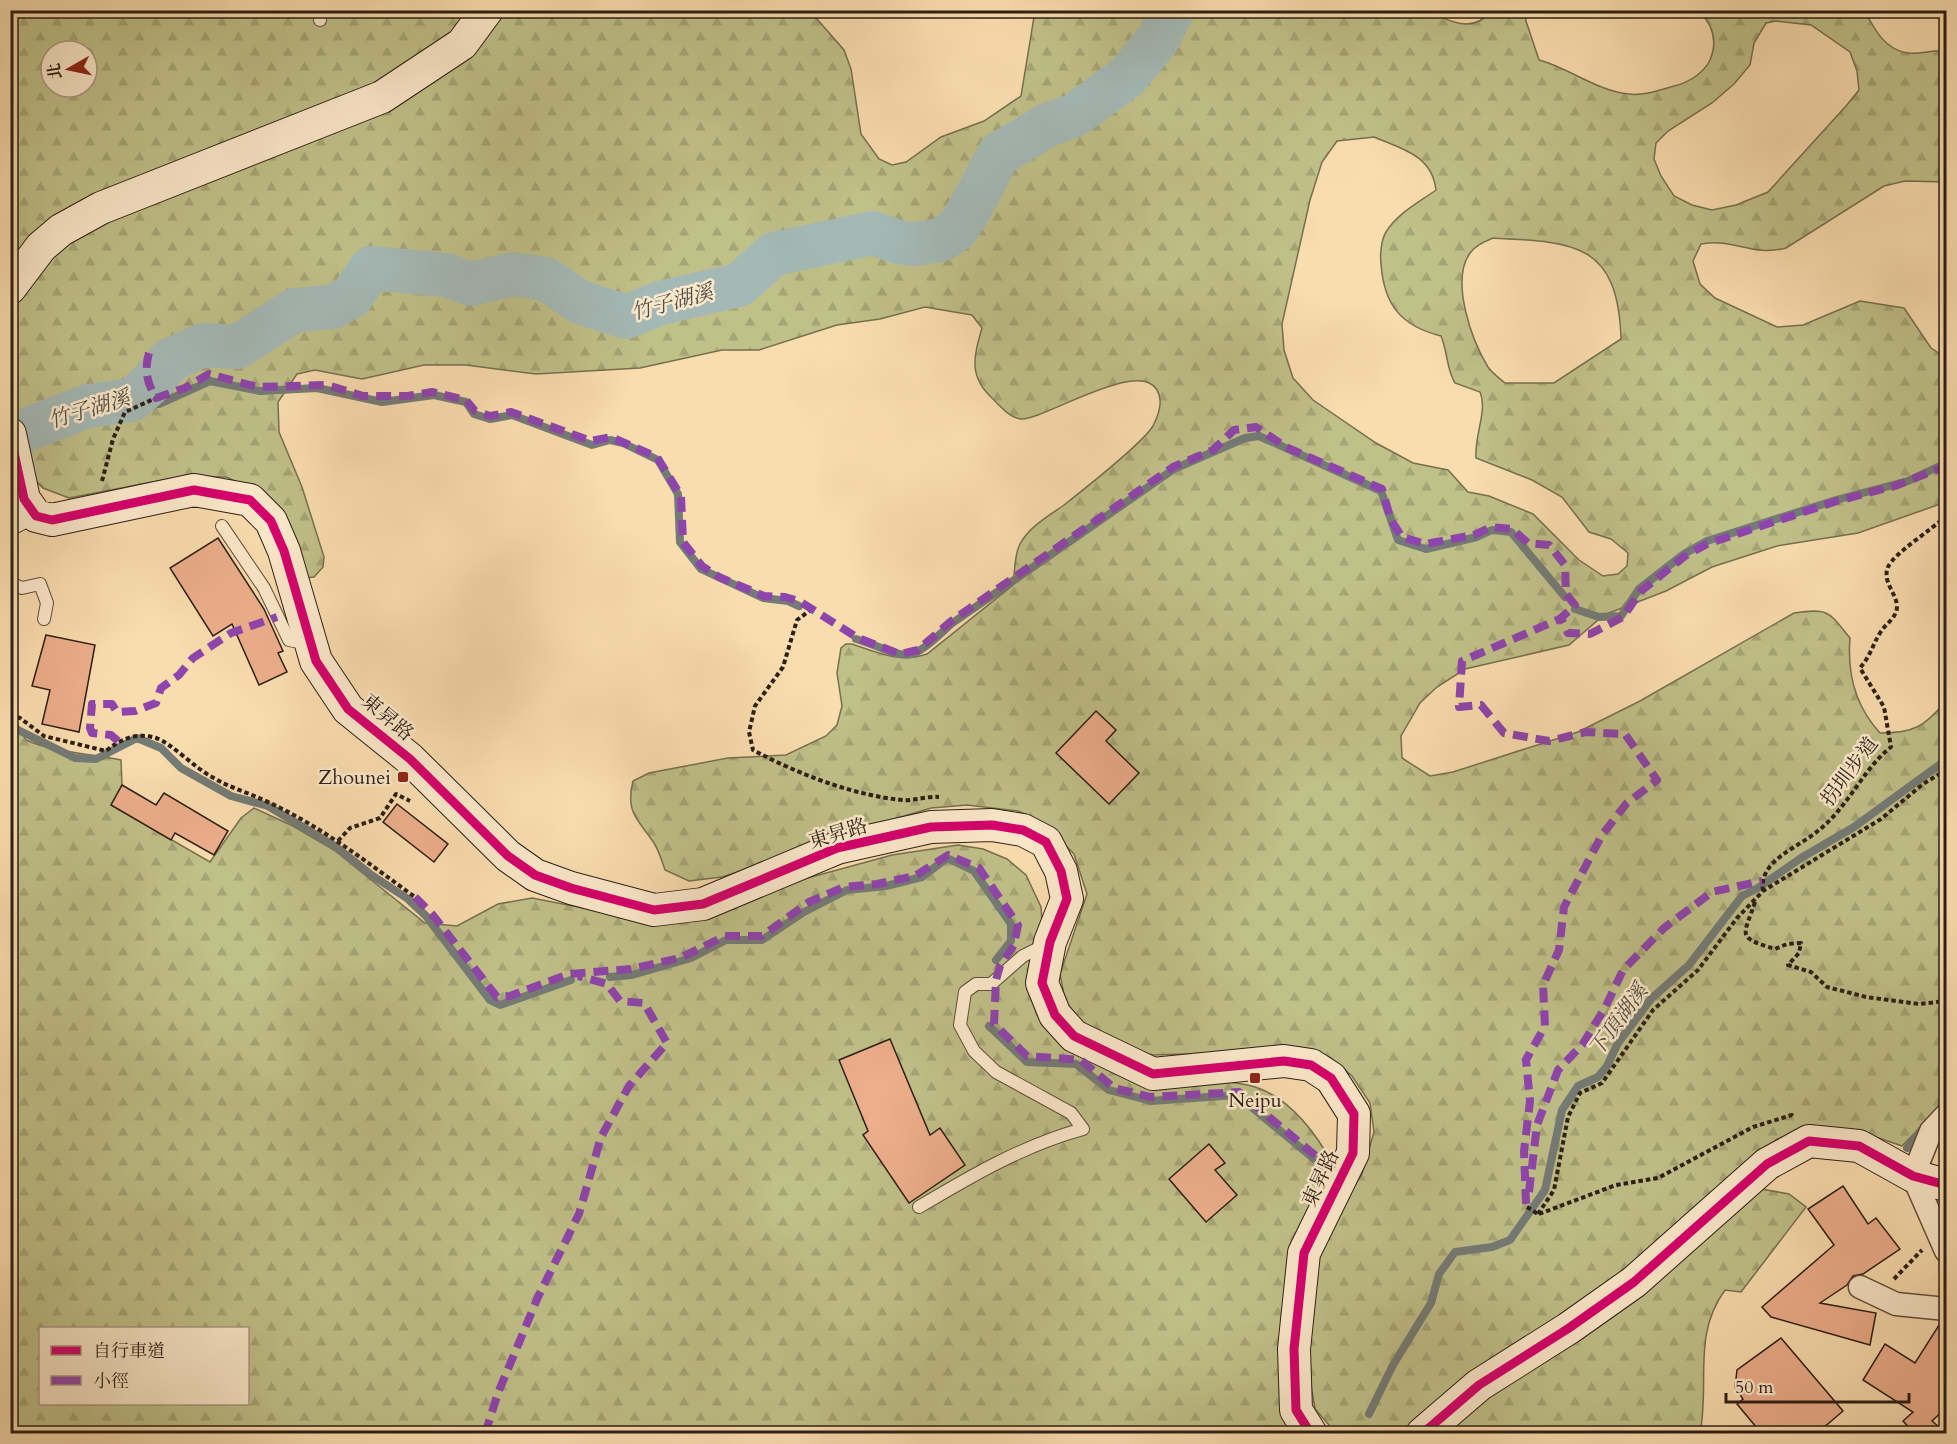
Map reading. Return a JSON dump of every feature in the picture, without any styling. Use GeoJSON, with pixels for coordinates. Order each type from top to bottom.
{"type":"FeatureCollection","features":[{"type":"Feature","properties":{"kind":"street"},"geometry":{"type":"LineString","coordinates":[[10,288],[41,247],[61,230],[101,207],[382,97],[462,44],[487,10]]}},
{"type":"Feature","properties":{"kind":"street","name":"東昇路"},"geometry":{"type":"LineString","coordinates":[[10,434],[24,499],[23,523],[52,520],[194,490],[250,500],[271,521],[284,551],[316,661],[348,709],[410,759],[508,856],[535,875],[654,910],[703,904],[837,848],[931,827],[992,825],[1023,830],[1046,842],[1061,871],[1067,899],[1050,942],[1042,983],[1055,1015],[1074,1036],[1152,1074],[1284,1061],[1311,1065],[1331,1078],[1354,1114],[1353,1153],[1304,1253],[1294,1349],[1296,1410],[1311,1434]]}},
{"type":"Feature","properties":{"kind":"street"},"geometry":{"type":"LineString","coordinates":[[1943,1244],[1913,1176],[1931,1131],[1947,1115]]}},
{"type":"Feature","properties":{"kind":"street"},"geometry":{"type":"LineString","coordinates":[[1422,1434],[1479,1385],[1569,1328],[1634,1282],[1767,1164],[1809,1141],[1859,1146],[1913,1176],[1947,1185]]}},
{"type":"Feature","properties":{"kind":"street"},"geometry":{"type":"LineString","coordinates":[[1869,1292],[1896,1304],[1947,1309]]}},
{"type":"Feature","properties":{"kind":"lane"},"geometry":{"type":"LineString","coordinates":[[222,526],[264,588],[289,640],[310,644]]}},
{"type":"Feature","properties":{"kind":"lane"},"geometry":{"type":"LineString","coordinates":[[10,583],[22,588],[40,584],[47,603],[44,619]]}},
{"type":"Feature","properties":{"kind":"lane"},"geometry":{"type":"LineString","coordinates":[[919,1207],[973,1175],[1014,1155],[1083,1129],[1071,1113],[996,1072],[974,1051],[960,1025],[965,992],[976,984],[991,984],[1023,956],[1050,942]]}},
{"type":"Feature","properties":{"kind":"path"},"geometry":{"type":"LineString","coordinates":[[93,511],[113,439],[126,412],[156,398]]}},
{"type":"Feature","properties":{"kind":"path"},"geometry":{"type":"LineString","coordinates":[[812,609],[797,620],[783,668],[755,706],[749,732],[753,750],[772,760],[849,789],[905,800],[924,796],[945,797]]}},
{"type":"Feature","properties":{"kind":"path"},"geometry":{"type":"LineString","coordinates":[[10,715],[20,718],[44,736],[106,751],[118,741],[140,735],[158,738],[208,775],[236,791],[269,802],[338,841],[415,897]]}},
{"type":"Feature","properties":{"kind":"path"},"geometry":{"type":"LineString","coordinates":[[1538,1214],[1554,1190],[1568,1117],[1580,1093],[1602,1083],[1653,1010],[1698,970],[1737,918],[1763,891],[1881,819],[1923,784],[1947,770]]}},
{"type":"Feature","properties":{"kind":"path"},"geometry":{"type":"LineString","coordinates":[[338,841],[350,828],[380,818],[396,794],[411,801]]}},
{"type":"Feature","properties":{"kind":"path"},"geometry":{"type":"LineString","coordinates":[[1756,900],[1744,928],[1745,935],[1754,943],[1775,949],[1787,944],[1801,943],[1799,953],[1788,965],[1811,972],[1827,987],[1866,998],[1919,1004],[1947,1001]]}},
{"type":"Feature","properties":{"kind":"path"},"geometry":{"type":"LineString","coordinates":[[1538,1214],[1616,1185],[1658,1178],[1753,1127],[1792,1115],[1809,1141]]}},
{"type":"Feature","properties":{"kind":"path"},"geometry":{"type":"LineString","coordinates":[[1527,1207],[1538,1214]]}},
{"type":"Feature","properties":{"kind":"path"},"geometry":{"type":"LineString","coordinates":[[1869,1292],[1916,1254],[1943,1244]]}},
{"type":"Feature","properties":{"kind":"green space"},"geometry":{"type":"Polygon","coordinates":[[[1426,10],[1451,21],[1468,24],[1483,18],[1490,11],[1525,11],[1539,60],[1606,89],[1634,94],[1679,85],[1695,77],[1707,65],[1714,40],[1708,22],[1699,11],[1865,11],[1881,38],[1893,48],[1908,53],[1946,51],[1946,182],[1905,181],[1884,186],[1786,248],[1763,250],[1724,243],[1701,244],[1693,261],[1700,284],[1715,298],[1777,327],[1803,325],[1860,301],[1904,308],[1931,348],[1946,358],[1946,502],[1858,533],[1777,546],[1712,567],[1666,591],[1604,615],[1569,645],[1465,669],[1437,687],[1420,703],[1401,736],[1402,758],[1430,776],[1453,772],[1578,732],[1640,701],[1794,613],[1814,611],[1832,617],[1850,638],[1850,664],[1854,689],[1864,712],[1880,733],[1902,732],[1918,727],[1946,701],[1946,1101],[1902,1146],[1854,1131],[1824,1128],[1793,1133],[1776,1140],[1600,1292],[1456,1397],[1400,1433],[1336,1433],[1315,1409],[1302,1333],[1321,1237],[1362,1174],[1374,1132],[1370,1103],[1352,1076],[1331,1058],[1310,1050],[1153,1055],[1104,1041],[1083,1026],[1065,1000],[1060,974],[1087,894],[1074,854],[1042,822],[1018,811],[967,805],[931,808],[831,838],[792,855],[722,877],[689,881],[665,870],[656,846],[634,815],[632,808],[633,781],[649,773],[728,758],[786,755],[826,736],[837,725],[842,706],[837,673],[841,648],[846,644],[852,644],[880,653],[908,658],[927,654],[1013,585],[1018,548],[1028,532],[1112,467],[1153,426],[1160,403],[1154,386],[1139,381],[1120,383],[1097,390],[1033,417],[1017,418],[1002,408],[979,382],[975,357],[982,328],[972,315],[925,307],[880,319],[837,325],[759,350],[722,350],[640,368],[536,374],[466,365],[424,365],[362,379],[315,370],[297,374],[278,402],[279,432],[302,487],[324,557],[323,567],[314,577],[305,578],[260,492],[226,477],[184,476],[69,498],[43,488],[35,480],[22,448],[11,388],[10,11],[810,11],[844,50],[851,69],[861,134],[879,159],[892,165],[906,162],[941,137],[984,121],[1021,96],[1035,11],[1426,10]],[[1776,21],[1766,23],[1754,43],[1750,65],[1734,84],[1712,103],[1668,131],[1656,143],[1654,159],[1661,176],[1674,196],[1692,205],[1712,210],[1736,205],[1768,192],[1859,90],[1857,71],[1850,52],[1811,25],[1776,21]],[[1374,137],[1337,141],[1322,162],[1310,200],[1282,324],[1284,350],[1293,378],[1313,400],[1376,443],[1413,463],[1448,470],[1468,492],[1489,496],[1533,514],[1579,560],[1603,576],[1618,574],[1627,566],[1628,553],[1611,539],[1589,532],[1562,497],[1532,480],[1476,458],[1482,415],[1480,392],[1455,383],[1441,336],[1415,326],[1397,312],[1386,291],[1383,278],[1381,252],[1386,232],[1396,219],[1436,190],[1433,178],[1429,169],[1414,155],[1374,137]],[[1493,238],[1470,253],[1464,265],[1463,295],[1470,327],[1482,356],[1490,369],[1505,383],[1554,383],[1621,339],[1618,307],[1611,283],[1601,266],[1587,254],[1569,246],[1547,242],[1493,238]]]}},
{"type":"Feature","properties":{"kind":"green space"},"geometry":{"type":"Polygon","coordinates":[[[10,710],[26,740],[60,750],[121,760],[122,785],[111,805],[210,862],[241,818],[254,808],[293,826],[334,850],[425,923],[457,926],[498,904],[532,898],[650,921],[892,855],[958,845],[983,849],[1007,859],[1026,875],[1041,907],[1043,934],[1032,1000],[1037,1015],[1050,1030],[1217,1080],[1253,1086],[1270,1094],[1282,1101],[1302,1120],[1320,1142],[1333,1166],[1311,1227],[1298,1433],[11,1433],[10,710]]]}},
{"type":"Feature","properties":{"kind":"green space"},"geometry":{"type":"Polygon","coordinates":[[[1756,1188],[1789,1194],[1806,1207],[1741,1292],[1725,1290],[1715,1307],[1705,1342],[1703,1414],[1700,1433],[1435,1434],[1756,1188]]]}},
{"type":"Feature","properties":{"kind":"building"},"geometry":{"type":"Polygon","coordinates":[[[218,538],[264,609],[283,651],[278,653],[287,672],[259,685],[232,624],[213,636],[170,568],[218,538]]]}},
{"type":"Feature","properties":{"kind":"building"},"geometry":{"type":"Polygon","coordinates":[[[46,635],[95,645],[79,732],[42,724],[50,690],[32,686],[46,635]]]}},
{"type":"Feature","properties":{"kind":"building"},"geometry":{"type":"Polygon","coordinates":[[[1096,711],[1116,730],[1106,741],[1139,773],[1109,804],[1056,753],[1096,711]]]}},
{"type":"Feature","properties":{"kind":"building"},"geometry":{"type":"Polygon","coordinates":[[[122,785],[156,805],[164,793],[228,831],[214,855],[175,833],[171,840],[111,805],[122,785]]]}},
{"type":"Feature","properties":{"kind":"building"},"geometry":{"type":"Polygon","coordinates":[[[397,804],[448,844],[434,862],[383,822],[397,804]]]}},
{"type":"Feature","properties":{"kind":"building"},"geometry":{"type":"Polygon","coordinates":[[[890,1039],[930,1135],[940,1128],[965,1165],[909,1203],[863,1135],[868,1131],[839,1060],[890,1039]]]}},
{"type":"Feature","properties":{"kind":"building"},"geometry":{"type":"Polygon","coordinates":[[[1209,1144],[1225,1163],[1215,1170],[1237,1195],[1206,1222],[1169,1179],[1209,1144]]]}},
{"type":"Feature","properties":{"kind":"building"},"geometry":{"type":"Polygon","coordinates":[[[1843,1186],[1868,1224],[1876,1218],[1900,1249],[1863,1274],[1853,1276],[1847,1285],[1820,1303],[1876,1313],[1870,1345],[1771,1317],[1762,1307],[1834,1245],[1808,1209],[1843,1186]]]}},
{"type":"Feature","properties":{"kind":"building"},"geometry":{"type":"Polygon","coordinates":[[[1941,1322],[1947,1322],[1947,1407],[1932,1421],[1947,1434],[1915,1434],[1903,1421],[1913,1412],[1863,1380],[1885,1344],[1915,1363],[1941,1322]]]}},
{"type":"Feature","properties":{"kind":"building"},"geometry":{"type":"Polygon","coordinates":[[[1781,1338],[1843,1411],[1816,1434],[1762,1434],[1737,1404],[1743,1399],[1735,1387],[1737,1370],[1781,1338]]]}},
{"type":"Feature","properties":{"kind":"waterway","name":"竹子湖溪"},"geometry":{"type":"LineString","coordinates":[[10,436],[88,406],[132,400],[153,381],[170,360],[203,345],[237,347],[295,310],[333,307],[352,296],[371,268],[446,275],[471,284],[512,274],[546,279],[580,302],[626,317],[660,303],[739,285],[774,254],[873,233],[898,242],[914,244],[941,240],[956,230],[967,214],[999,154],[1048,125],[1075,115],[1127,77],[1158,39],[1173,10]]}},
{"type":"Feature","properties":{"kind":"waterway"},"geometry":{"type":"LineString","coordinates":[[132,400],[144,405],[159,404],[210,381],[260,391],[317,388],[382,402],[434,395],[466,402],[474,414],[490,419],[512,415],[592,445],[610,440],[623,443],[658,460],[678,494],[680,542],[701,569],[763,598],[788,601],[799,606]]}},
{"type":"Feature","properties":{"kind":"waterway"},"geometry":{"type":"LineString","coordinates":[[856,639],[898,654],[915,653],[951,624],[1174,469],[1245,438],[1259,436],[1381,491],[1398,540],[1426,549],[1477,537],[1492,530],[1511,532],[1565,597]]}},
{"type":"Feature","properties":{"kind":"waterway"},"geometry":{"type":"LineString","coordinates":[[1575,609],[1599,617],[1621,616],[1639,589],[1684,554],[1707,541],[1836,500],[1908,481],[1946,463]]}},
{"type":"Feature","properties":{"kind":"waterway"},"geometry":{"type":"LineString","coordinates":[[10,726],[75,758],[96,759],[137,738],[161,748],[181,768],[231,796],[268,806],[336,847],[370,874],[408,899],[426,916],[490,1000],[500,1005],[571,980]]}},
{"type":"Feature","properties":{"kind":"waterway","name":"下頂湖溪"},"geometry":{"type":"LineString","coordinates":[[1369,1414],[1393,1365],[1431,1303],[1439,1274],[1455,1252],[1492,1247],[1510,1240],[1545,1190],[1562,1110],[1578,1086],[1598,1077],[1607,1066],[1618,1043],[1651,999],[1689,965],[1742,896],[1854,827],[1946,760]]}},
{"type":"Feature","properties":{"kind":"waterway"},"geometry":{"type":"LineString","coordinates":[[610,977],[632,975],[691,958],[726,940],[762,940],[804,912],[847,890],[886,886],[922,877],[947,858],[974,871],[1011,924],[1011,941],[996,960]]}},
{"type":"Feature","properties":{"kind":"waterway"},"geometry":{"type":"LineString","coordinates":[[989,1026],[1027,1062],[1076,1064],[1109,1090],[1151,1101],[1237,1095],[1325,1168]]}},
{"type":"Feature","properties":{"kind":"waterway"},"geometry":{"type":"LineString","coordinates":[[1907,1148],[1923,1128]]}},
{"type":"Feature","properties":{"kind":"marked path"},"geometry":{"type":"LineString","coordinates":[[149,353],[147,376],[156,398],[185,388],[209,374],[257,387],[327,385],[363,396],[407,396],[432,392],[466,400],[475,411],[490,416],[511,412],[591,441],[611,437],[657,457],[681,496],[683,542],[702,566],[719,577],[764,596],[785,597],[799,601],[858,638],[900,654],[918,650],[950,622],[1173,467],[1213,450],[1234,430],[1256,427],[1286,447],[1382,489],[1391,520],[1402,537],[1425,544],[1474,535],[1491,527],[1512,529],[1528,543],[1549,545],[1565,565],[1566,594],[1575,605],[1561,618],[1568,633],[1590,634],[1623,617],[1641,591],[1685,556],[1707,544],[1837,501],[1895,486],[1946,466]]}},
{"type":"Feature","properties":{"kind":"marked path"},"geometry":{"type":"LineString","coordinates":[[118,741],[111,735],[92,733],[90,728],[92,704],[112,704],[117,712],[135,711],[156,703],[161,688],[179,675],[193,658],[231,633],[277,617]]}},
{"type":"Feature","properties":{"kind":"marked path"},"geometry":{"type":"LineString","coordinates":[[1526,1204],[1524,1151],[1530,1101],[1526,1060],[1545,1026],[1543,985],[1559,950],[1564,907],[1602,835],[1626,804],[1657,780],[1625,734],[1586,732],[1549,741],[1504,733],[1481,705],[1459,707],[1462,661],[1562,618]]}},
{"type":"Feature","properties":{"kind":"marked path"},"geometry":{"type":"LineString","coordinates":[[415,897],[432,914],[497,997],[510,996],[569,974],[631,969],[680,958],[725,936],[762,936],[809,902],[844,887],[877,884],[915,876],[948,855],[979,868],[1018,925],[1014,945],[1000,966],[996,980],[994,1024],[1027,1056],[1081,1060],[1114,1088],[1150,1097],[1239,1092],[1340,1176]]}},
{"type":"Feature","properties":{"kind":"marked path"},"geometry":{"type":"LineString","coordinates":[[1529,1192],[1537,1125],[1558,1070],[1582,1045],[1605,1008],[1623,970],[1664,928],[1712,892],[1762,881]]}},
{"type":"Feature","properties":{"kind":"marked path"},"geometry":{"type":"LineString","coordinates":[[485,1434],[498,1393],[538,1297],[579,1214],[601,1137],[629,1086],[667,1043],[644,1003],[620,1001],[607,984],[578,976]]}},
{"type":"Feature","properties":{"kind":"cycle path"},"geometry":{"type":"LineString","coordinates":[[10,434],[24,499],[36,516],[52,520],[194,490],[250,500],[271,521],[284,551],[316,661],[348,709],[410,759],[508,856],[535,875],[571,888],[654,910],[703,904],[837,848],[931,827],[992,825],[1023,830],[1046,842],[1061,871],[1067,899],[1050,942],[1042,983],[1055,1015],[1074,1036],[1153,1074],[1284,1061],[1311,1065],[1331,1078],[1354,1114],[1353,1153],[1304,1253],[1294,1349],[1296,1410],[1311,1434]]}},
{"type":"Feature","properties":{"kind":"cycle path"},"geometry":{"type":"LineString","coordinates":[[1422,1434],[1479,1385],[1569,1328],[1634,1282],[1767,1164],[1809,1141],[1859,1146],[1913,1176],[1946,1185]]}},
{"type":"Feature","properties":{"kind":"place","name":"Zhounei"},"geometry":{"type":"Point","coordinates":[403,777]}},
{"type":"Feature","properties":{"kind":"place","name":"Neipu"},"geometry":{"type":"Point","coordinates":[1255,1078]}}]}
